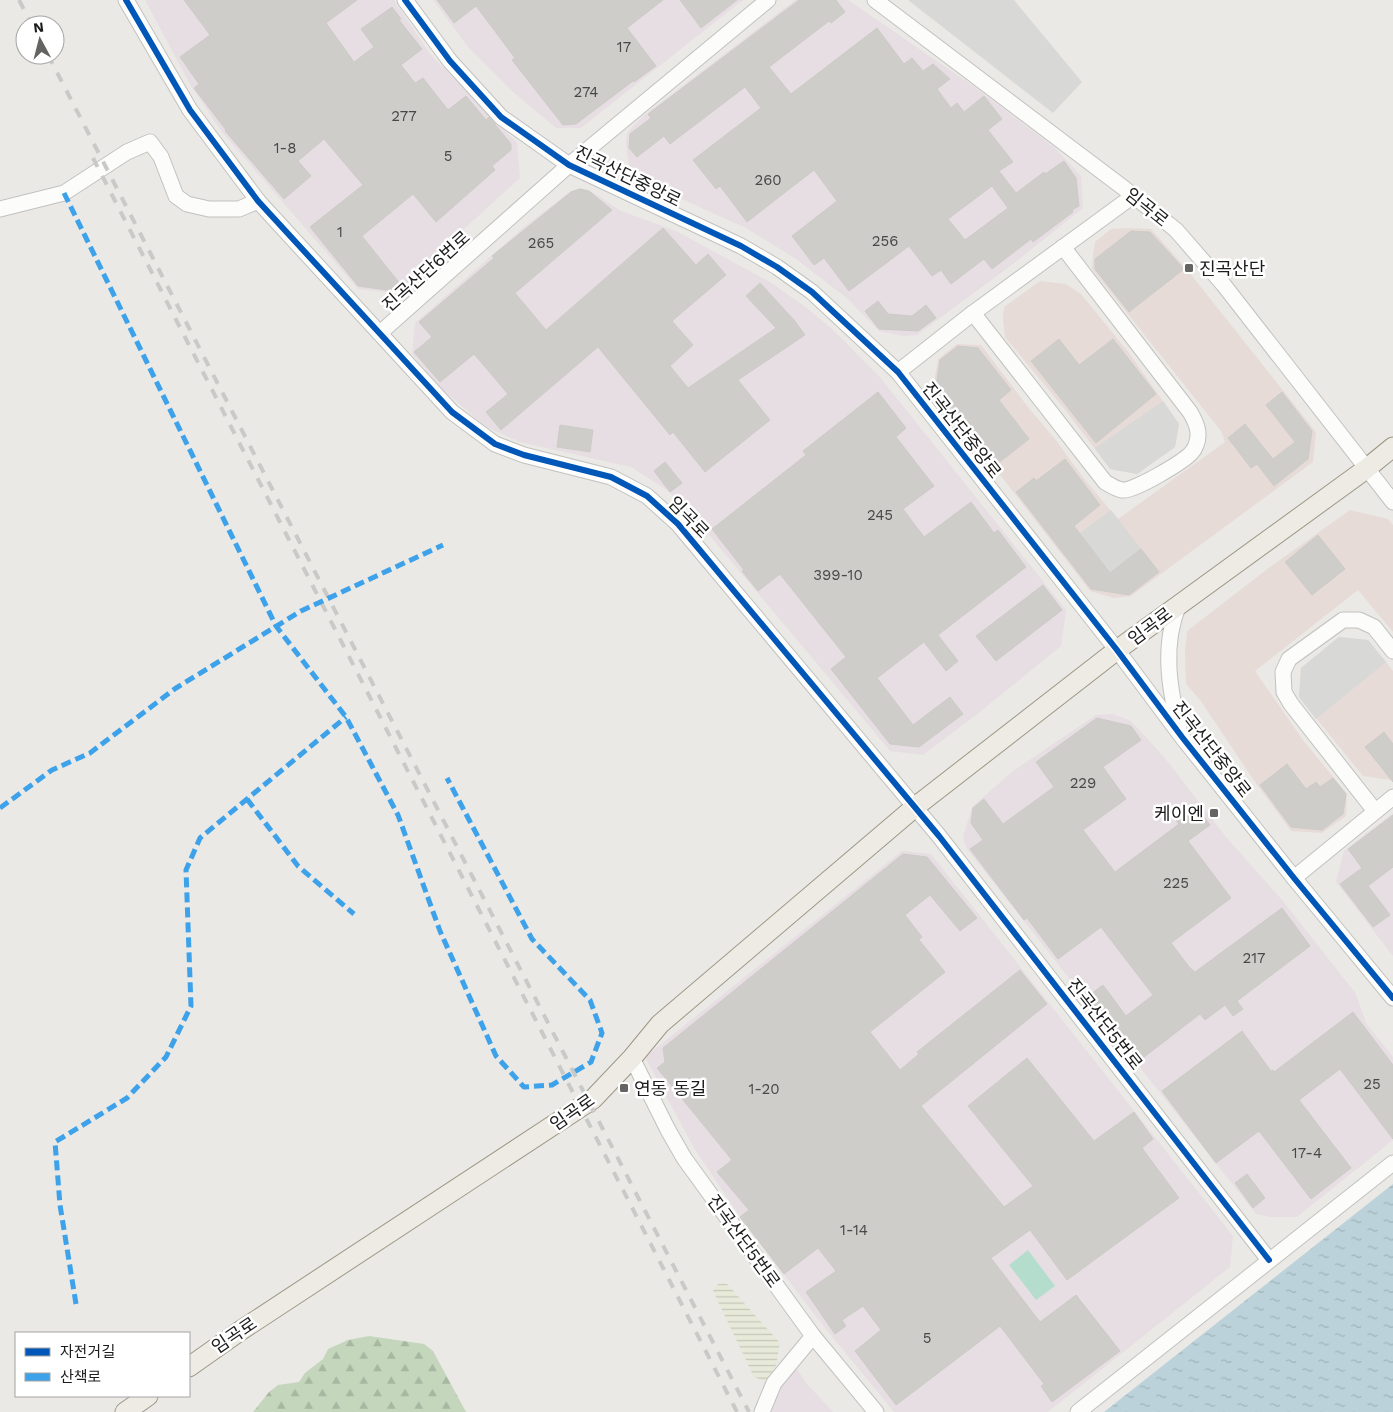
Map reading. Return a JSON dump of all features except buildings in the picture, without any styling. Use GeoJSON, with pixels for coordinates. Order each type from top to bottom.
{"type":"FeatureCollection","features":[{"type":"Feature","properties":{"kind":"main road","name":"임곡로"},"geometry":{"type":"LineString","coordinates":[[190,1366],[240,1331],[593,1099],[632,1058],[660,1024],[916,807],[1117,650],[1366,469],[1393,447]]}},
{"type":"Feature","properties":{"kind":"main road"},"geometry":{"type":"LineString","coordinates":[[125,1412],[147,1397]]}},
{"type":"Feature","properties":{"kind":"street","name":"진곡산단6번로"},"geometry":{"type":"LineString","coordinates":[[126,0],[190,110],[258,201],[380,333],[568,165],[768,0]]}},
{"type":"Feature","properties":{"kind":"street","name":"진곡산단중앙로"},"geometry":{"type":"LineString","coordinates":[[405,0],[450,61],[501,117],[568,165],[741,246],[777,267],[812,292],[898,372],[1294,878],[1393,998]]}},
{"type":"Feature","properties":{"kind":"street","name":"임곡로"},"geometry":{"type":"LineString","coordinates":[[876,0],[1176,230],[1224,284],[1366,469]]}},
{"type":"Feature","properties":{"kind":"street"},"geometry":{"type":"LineString","coordinates":[[0,209],[64,193],[127,152],[150,142],[161,157],[176,196],[187,204],[209,209],[239,209],[258,201]]}},
{"type":"Feature","properties":{"kind":"street"},"geometry":{"type":"LineString","coordinates":[[898,372],[973,313],[1133,196]]}},
{"type":"Feature","properties":{"kind":"street"},"geometry":{"type":"LineString","coordinates":[[973,313],[1105,482],[1123,491],[1133,489],[1143,485],[1192,452],[1197,443],[1198,434],[1196,424],[1190,412],[1063,247]]}},
{"type":"Feature","properties":{"kind":"street","name":"임곡로"},"geometry":{"type":"LineString","coordinates":[[380,333],[452,412],[495,444],[524,456],[611,477],[646,496],[678,524],[916,807]]}},
{"type":"Feature","properties":{"kind":"street"},"geometry":{"type":"LineString","coordinates":[[1366,469],[1393,502]]}},
{"type":"Feature","properties":{"kind":"street"},"geometry":{"type":"LineString","coordinates":[[1179,604],[1173,618],[1168,674],[1174,708],[1182,736]]}},
{"type":"Feature","properties":{"kind":"street"},"geometry":{"type":"LineString","coordinates":[[1375,811],[1291,704],[1284,692],[1283,672],[1288,659],[1343,620],[1359,620],[1374,627],[1393,651]]}},
{"type":"Feature","properties":{"kind":"street"},"geometry":{"type":"LineString","coordinates":[[1294,878],[1393,797]]}},
{"type":"Feature","properties":{"kind":"street","name":"진곡산단5번로"},"geometry":{"type":"LineString","coordinates":[[916,807],[1270,1260]]}},
{"type":"Feature","properties":{"kind":"street","name":"진곡산단5번로"},"geometry":{"type":"LineString","coordinates":[[632,1058],[684,1158],[813,1336],[876,1412]]}},
{"type":"Feature","properties":{"kind":"street"},"geometry":{"type":"LineString","coordinates":[[1078,1412],[1393,1162]]}},
{"type":"Feature","properties":{"kind":"street"},"geometry":{"type":"LineString","coordinates":[[762,1412],[774,1383],[813,1336]]}},
{"type":"Feature","properties":{"kind":"shaded area"},"geometry":{"type":"Polygon","coordinates":[[[145,0],[394,0],[430,54],[517,143],[520,178],[408,284],[394,293],[358,289],[222,132],[191,86],[145,0]]]}},
{"type":"Feature","properties":{"kind":"shaded area"},"geometry":{"type":"Polygon","coordinates":[[[433,0],[743,0],[581,128],[556,128],[512,91],[468,47],[433,0]]]}},
{"type":"Feature","properties":{"kind":"shaded area"},"geometry":{"type":"Polygon","coordinates":[[[795,0],[848,0],[976,88],[1055,148],[1081,176],[1083,208],[1013,264],[917,335],[903,336],[879,331],[848,299],[796,259],[746,228],[631,176],[626,145],[627,133],[643,116],[795,0]]]}},
{"type":"Feature","properties":{"kind":"shaded area"},"geometry":{"type":"Polygon","coordinates":[[[908,0],[1014,0],[1082,82],[1053,113],[908,0]]]}},
{"type":"Feature","properties":{"kind":"shaded area"},"geometry":{"type":"Polygon","coordinates":[[[580,188],[594,193],[621,211],[676,231],[770,282],[831,328],[879,376],[1066,610],[1061,646],[923,755],[890,751],[700,524],[667,490],[631,467],[520,442],[486,427],[442,389],[412,354],[415,323],[524,227],[571,191],[580,188]]]}},
{"type":"Feature","properties":{"kind":"shaded area"},"geometry":{"type":"Polygon","coordinates":[[[1111,229],[1151,229],[1185,267],[1316,432],[1313,462],[1131,596],[1114,598],[1090,591],[933,388],[938,359],[957,344],[981,345],[1085,480],[1118,519],[1225,442],[1221,431],[1092,269],[1095,242],[1111,229]]]}},
{"type":"Feature","properties":{"kind":"shaded area"},"geometry":{"type":"Polygon","coordinates":[[[1040,281],[1066,284],[1081,294],[1129,353],[1179,424],[1175,447],[1137,474],[1110,469],[1066,411],[1005,337],[1004,307],[1040,281]]]}},
{"type":"Feature","properties":{"kind":"shaded area"},"geometry":{"type":"Polygon","coordinates":[[[1163,401],[1179,424],[1175,447],[1137,474],[1110,469],[1095,448],[1163,401]]]}},
{"type":"Feature","properties":{"kind":"shaded area"},"geometry":{"type":"Polygon","coordinates":[[[1111,510],[1141,549],[1110,573],[1080,533],[1111,510]]]}},
{"type":"Feature","properties":{"kind":"shaded area"},"geometry":{"type":"Polygon","coordinates":[[[1350,510],[1388,519],[1393,525],[1393,632],[1358,590],[1255,671],[1303,740],[1347,794],[1346,816],[1322,833],[1291,831],[1253,779],[1200,700],[1186,684],[1185,651],[1187,631],[1270,567],[1350,510]]]}},
{"type":"Feature","properties":{"kind":"shaded area"},"geometry":{"type":"Polygon","coordinates":[[[1339,637],[1368,640],[1393,671],[1393,778],[1390,780],[1363,776],[1299,697],[1301,668],[1339,637]]]}},
{"type":"Feature","properties":{"kind":"shaded area"},"geometry":{"type":"Polygon","coordinates":[[[1339,637],[1368,640],[1386,662],[1316,719],[1299,697],[1301,668],[1339,637]]]}},
{"type":"Feature","properties":{"kind":"shaded area"},"geometry":{"type":"Polygon","coordinates":[[[1113,714],[1131,721],[1164,757],[1226,837],[1283,901],[1356,994],[1366,1023],[1393,1057],[1393,1140],[1297,1217],[1271,1217],[1256,1214],[967,849],[963,837],[972,807],[1013,771],[1096,715],[1113,714]]]}},
{"type":"Feature","properties":{"kind":"shaded area"},"geometry":{"type":"Polygon","coordinates":[[[1393,813],[1393,956],[1336,882],[1344,851],[1393,813]]]}},
{"type":"Feature","properties":{"kind":"shaded area"},"geometry":{"type":"Polygon","coordinates":[[[902,851],[931,854],[1233,1236],[1230,1267],[1048,1412],[894,1412],[825,1328],[742,1220],[694,1148],[645,1057],[902,851]]]}},
{"type":"Feature","properties":{"kind":"shaded area"},"geometry":{"type":"Polygon","coordinates":[[[794,1365],[807,1384],[833,1412],[766,1412],[773,1393],[794,1365]]]}},
{"type":"Feature","properties":{"kind":"green space"},"geometry":{"type":"Polygon","coordinates":[[[1028,1250],[1055,1286],[1036,1300],[1009,1265],[1028,1250]]]}},
{"type":"Feature","properties":{"kind":"green space"},"geometry":{"type":"Polygon","coordinates":[[[718,1284],[727,1284],[780,1343],[776,1365],[770,1376],[764,1381],[754,1377],[713,1291],[718,1284]]]}},
{"type":"Feature","properties":{"kind":"green space"},"geometry":{"type":"Polygon","coordinates":[[[369,1336],[424,1344],[433,1351],[466,1412],[253,1412],[269,1392],[278,1385],[299,1382],[305,1373],[323,1359],[328,1349],[348,1340],[369,1336]]]}},
{"type":"Feature","properties":{"kind":"water"},"geometry":{"type":"Polygon","coordinates":[[[1393,1184],[1393,1412],[1104,1412],[1393,1184]]]}},
{"type":"Feature","properties":{"kind":"railway"},"geometry":{"type":"LineString","coordinates":[[19,0],[27,15]]}},
{"type":"Feature","properties":{"kind":"railway"},"geometry":{"type":"LineString","coordinates":[[53,65],[749,1412]]}},
{"type":"Feature","properties":{"kind":"railway"},"geometry":{"type":"LineString","coordinates":[[93,158],[737,1412]]}},
{"type":"Feature","properties":{"kind":"marked path"},"geometry":{"type":"LineString","coordinates":[[64,193],[276,626],[346,717],[398,815],[440,931],[496,1056],[524,1087],[552,1085],[591,1062],[602,1033],[590,1000],[532,939],[447,778]]}},
{"type":"Feature","properties":{"kind":"marked path"},"geometry":{"type":"LineString","coordinates":[[0,808],[52,770],[90,753],[176,688],[301,611],[443,545]]}},
{"type":"Feature","properties":{"kind":"marked path"},"geometry":{"type":"LineString","coordinates":[[76,1304],[60,1205],[55,1142],[127,1098],[166,1057],[191,1006],[186,870],[200,838],[346,717]]}},
{"type":"Feature","properties":{"kind":"marked path"},"geometry":{"type":"LineString","coordinates":[[247,799],[298,866],[354,914]]}},
{"type":"Feature","properties":{"kind":"cycle path"},"geometry":{"type":"LineString","coordinates":[[126,0],[190,110],[258,201],[452,412],[495,444],[524,455],[611,477],[647,496],[678,524],[939,836],[1269,1260]]}},
{"type":"Feature","properties":{"kind":"cycle path"},"geometry":{"type":"LineString","coordinates":[[405,0],[450,61],[501,117],[569,165],[741,246],[777,267],[812,292],[898,372],[1117,650],[1182,737],[1294,878],[1393,998]]}},
{"type":"Feature","properties":{"kind":"place","name":"진곡산단"},"geometry":{"type":"Point","coordinates":[1189,268]}},
{"type":"Feature","properties":{"kind":"place","name":"케이엔"},"geometry":{"type":"Point","coordinates":[1214,813]}},
{"type":"Feature","properties":{"kind":"place","name":"연동 동길"},"geometry":{"type":"Point","coordinates":[624,1088]}}]}
